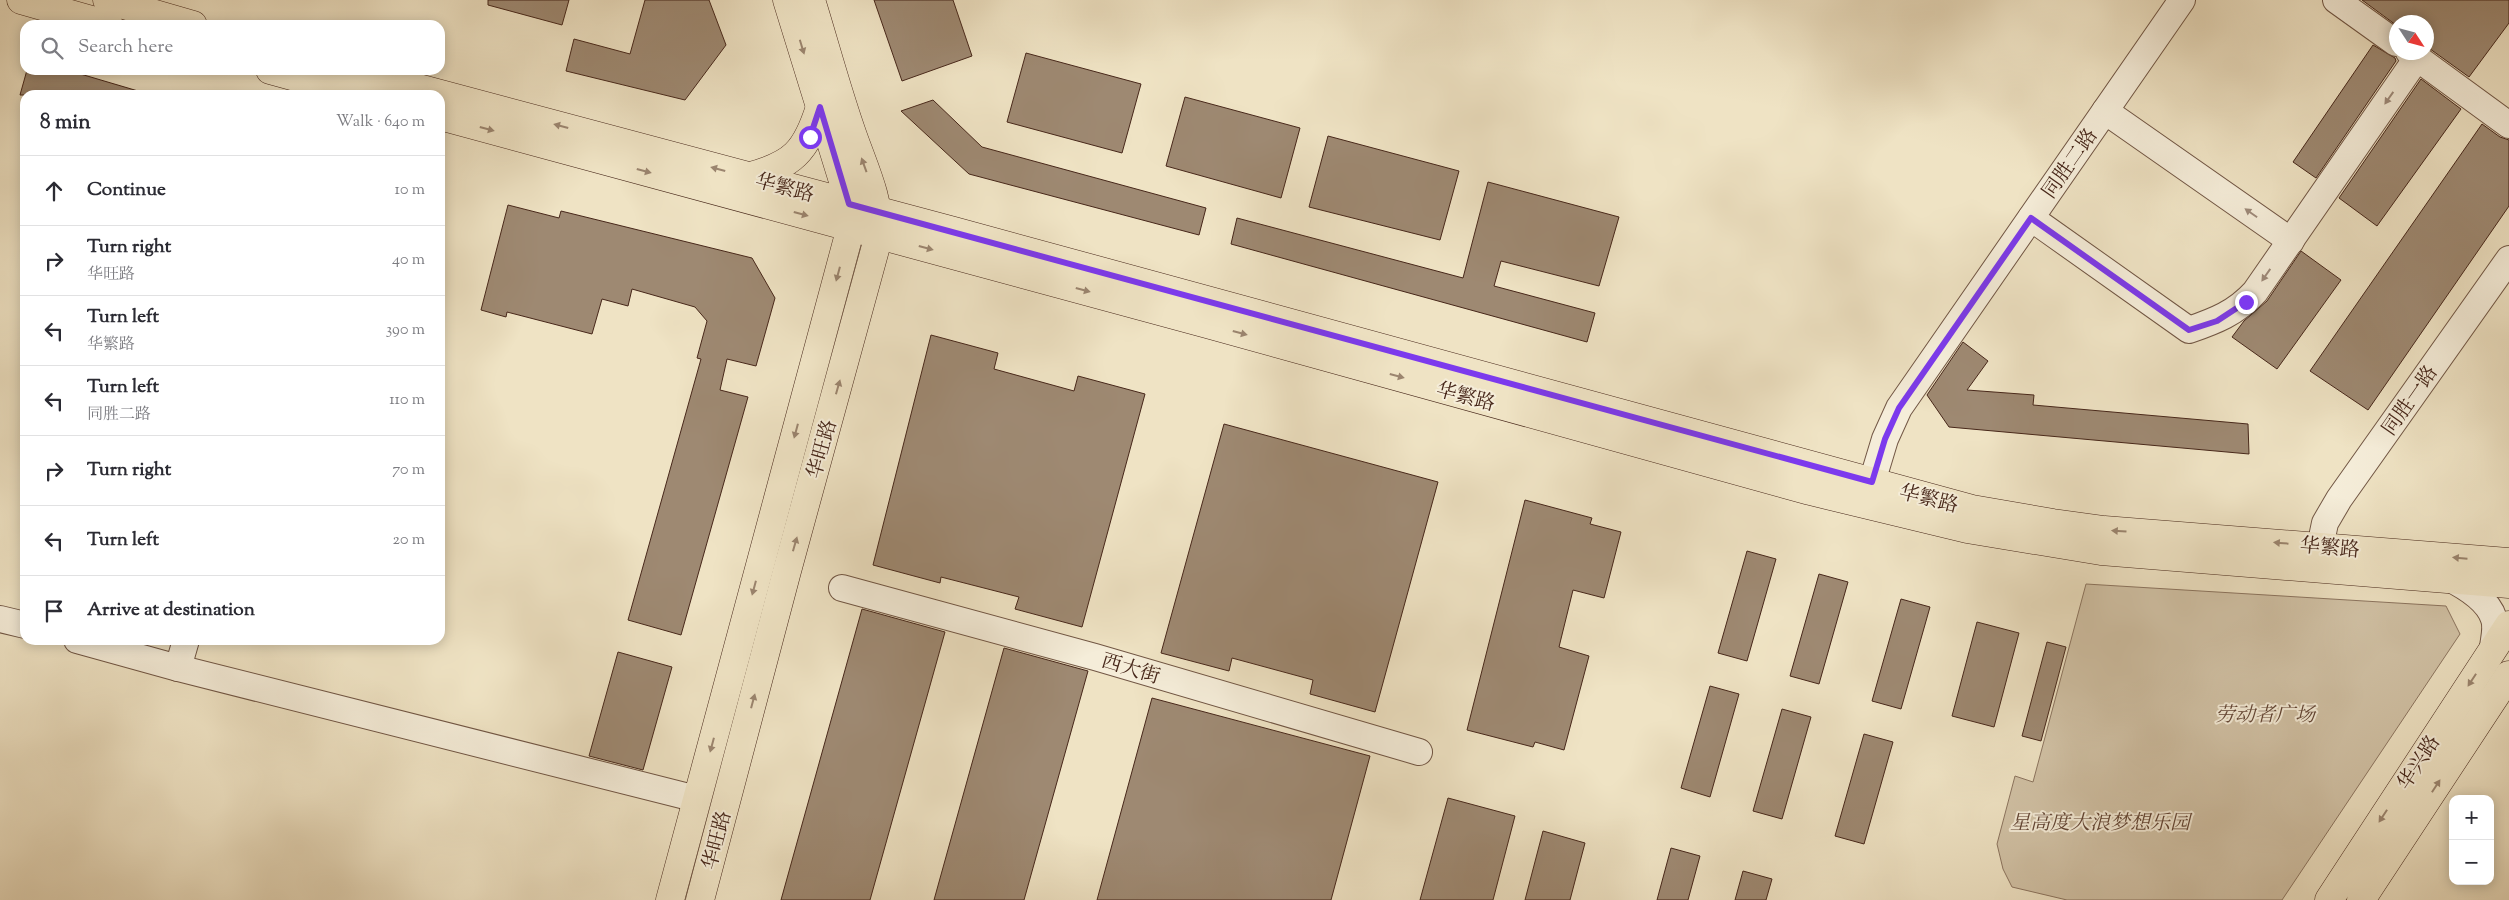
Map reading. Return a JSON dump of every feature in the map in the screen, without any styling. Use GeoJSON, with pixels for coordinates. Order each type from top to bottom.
{"type":"FeatureCollection","features":[{"type":"Feature","properties":{"kind":"main road"},"geometry":{"type":"LineString","coordinates":[[21,0],[92,20]]}},
{"type":"Feature","properties":{"kind":"main road"},"geometry":{"type":"LineString","coordinates":[[107,0],[176,20]]}},
{"type":"Feature","properties":{"kind":"main road"},"geometry":{"type":"LineString","coordinates":[[787,0],[820,107],[850,215]]}},
{"type":"Feature","properties":{"kind":"main road"},"geometry":{"type":"LineString","coordinates":[[811,0],[879,223]]}},
{"type":"Feature","properties":{"kind":"main road","name":"华繁路"},"geometry":{"type":"LineString","coordinates":[[292,75],[351,88]]}},
{"type":"Feature","properties":{"kind":"main road"},"geometry":{"type":"LineString","coordinates":[[748,177],[779,167],[797,153],[810,137],[820,107]]}},
{"type":"Feature","properties":{"kind":"main road","name":"华繁路"},"geometry":{"type":"LineString","coordinates":[[445,109],[748,177],[850,215]]}},
{"type":"Feature","properties":{"kind":"main road","name":"华繁路"},"geometry":{"type":"LineString","coordinates":[[445,117],[850,215],[1810,491],[1967,529],[2101,551],[2509,584]]}},
{"type":"Feature","properties":{"kind":"main road","name":"华旺路"},"geometry":{"type":"LineString","coordinates":[[670,900],[850,215]]}},
{"type":"Feature","properties":{"kind":"main road","name":"华繁路"},"geometry":{"type":"LineString","coordinates":[[879,223],[1972,509],[2104,530],[2509,562]]}},
{"type":"Feature","properties":{"kind":"main road","name":"华旺路"},"geometry":{"type":"LineString","coordinates":[[700,900],[879,223]]}},
{"type":"Feature","properties":{"kind":"main road","name":"华兴路"},"geometry":{"type":"LineString","coordinates":[[2329,900],[2509,625]]}},
{"type":"Feature","properties":{"kind":"main road","name":"华兴路"},"geometry":{"type":"LineString","coordinates":[[2361,900],[2509,675]]}},
{"type":"Feature","properties":{"kind":"street","name":"同胜二路"},"geometry":{"type":"LineString","coordinates":[[1872,482],[1885,439],[1899,408],[2182,0]]}},
{"type":"Feature","properties":{"kind":"street"},"geometry":{"type":"LineString","coordinates":[[2336,0],[2389,39]]}},
{"type":"Feature","properties":{"kind":"street"},"geometry":{"type":"LineString","coordinates":[[2031,218],[2189,330],[2217,321],[2246,302],[2291,241],[2410,60]]}},
{"type":"Feature","properties":{"kind":"street"},"geometry":{"type":"LineString","coordinates":[[2419,60],[2509,125]]}},
{"type":"Feature","properties":{"kind":"street"},"geometry":{"type":"LineString","coordinates":[[2105,111],[2291,241]]}},
{"type":"Feature","properties":{"kind":"street","name":"同胜一路"},"geometry":{"type":"LineString","coordinates":[[2320,547],[2325,523],[2339,499],[2509,259]]}},
{"type":"Feature","properties":{"kind":"street"},"geometry":{"type":"LineString","coordinates":[[2447,578],[2471,591],[2489,609],[2495,626],[2493,647]]}},
{"type":"Feature","properties":{"kind":"street","name":"西大街"},"geometry":{"type":"LineString","coordinates":[[842,588],[1095,657],[1419,752]]}},
{"type":"Feature","properties":{"kind":"street"},"geometry":{"type":"LineString","coordinates":[[0,618],[20,624]]}},
{"type":"Feature","properties":{"kind":"street"},"geometry":{"type":"LineString","coordinates":[[96,645],[178,668],[697,799]]}},
{"type":"Feature","properties":{"kind":"street"},"geometry":{"type":"LineString","coordinates":[[178,668],[185,645]]}},
{"type":"Feature","properties":{"kind":"green space","name":"劳动者广场"},"geometry":{"type":"Polygon","coordinates":[[[2086,584],[2446,606],[2460,634],[2282,900],[2067,900],[2012,887],[2003,869],[1997,844],[2015,776],[2033,782],[2086,584]]]}},
{"type":"Feature","properties":{"kind":"building"},"geometry":{"type":"Polygon","coordinates":[[[488,0],[569,0],[562,25],[488,5],[488,0]]]}},
{"type":"Feature","properties":{"kind":"building"},"geometry":{"type":"Polygon","coordinates":[[[645,0],[709,0],[726,45],[685,100],[566,71],[574,39],[630,54],[645,0]]]}},
{"type":"Feature","properties":{"kind":"building"},"geometry":{"type":"Polygon","coordinates":[[[874,0],[953,0],[972,56],[902,81],[874,0]]]}},
{"type":"Feature","properties":{"kind":"building"},"geometry":{"type":"Polygon","coordinates":[[[2362,0],[2509,0],[2509,23],[2469,77],[2434,52],[2434,15],[2389,15],[2389,20],[2362,0]]]}},
{"type":"Feature","properties":{"kind":"building"},"geometry":{"type":"Polygon","coordinates":[[[2373,45],[2389,54],[2389,60],[2396,60],[2316,178],[2293,162],[2373,45]]]}},
{"type":"Feature","properties":{"kind":"building"},"geometry":{"type":"Polygon","coordinates":[[[1026,53],[1141,84],[1122,153],[1007,122],[1026,53]]]}},
{"type":"Feature","properties":{"kind":"building"},"geometry":{"type":"Polygon","coordinates":[[[26,75],[84,75],[135,90],[21,90],[26,75]]]}},
{"type":"Feature","properties":{"kind":"building"},"geometry":{"type":"Polygon","coordinates":[[[2421,79],[2461,109],[2377,226],[2339,198],[2421,79]]]}},
{"type":"Feature","properties":{"kind":"building"},"geometry":{"type":"Polygon","coordinates":[[[1185,97],[1300,128],[1281,198],[1166,166],[1185,97]]]}},
{"type":"Feature","properties":{"kind":"building"},"geometry":{"type":"Polygon","coordinates":[[[933,100],[982,147],[1206,208],[1199,235],[969,174],[901,111],[933,100]]]}},
{"type":"Feature","properties":{"kind":"building"},"geometry":{"type":"Polygon","coordinates":[[[2482,124],[2500,137],[2509,140],[2509,206],[2368,410],[2310,371],[2482,124]]]}},
{"type":"Feature","properties":{"kind":"building"},"geometry":{"type":"Polygon","coordinates":[[[1328,136],[1459,171],[1440,240],[1309,207],[1328,136]]]}},
{"type":"Feature","properties":{"kind":"building"},"geometry":{"type":"Polygon","coordinates":[[[1488,182],[1619,217],[1599,286],[1501,261],[1494,286],[1595,313],[1587,342],[1231,244],[1237,218],[1463,278],[1488,182]]]}},
{"type":"Feature","properties":{"kind":"building"},"geometry":{"type":"Polygon","coordinates":[[[508,205],[559,218],[561,211],[752,258],[775,298],[756,366],[727,359],[720,390],[748,397],[681,635],[628,620],[701,359],[697,358],[707,321],[695,307],[632,289],[628,306],[602,299],[592,334],[507,312],[506,317],[481,310],[508,205]]]}},
{"type":"Feature","properties":{"kind":"building"},"geometry":{"type":"Polygon","coordinates":[[[2301,251],[2341,280],[2277,369],[2232,337],[2244,321],[2267,301],[2301,251]]]}},
{"type":"Feature","properties":{"kind":"building"},"geometry":{"type":"Polygon","coordinates":[[[931,335],[998,353],[994,369],[1074,391],[1078,376],[1145,394],[1082,627],[1015,609],[1019,597],[941,577],[940,583],[873,565],[931,335]]]}},
{"type":"Feature","properties":{"kind":"building"},"geometry":{"type":"Polygon","coordinates":[[[1963,342],[1988,361],[1967,390],[2034,395],[2033,405],[2248,424],[2249,454],[1949,427],[1927,395],[1963,342]]]}},
{"type":"Feature","properties":{"kind":"building"},"geometry":{"type":"Polygon","coordinates":[[[1224,424],[1438,482],[1375,712],[1310,694],[1313,680],[1232,658],[1229,671],[1161,653],[1224,424]]]}},
{"type":"Feature","properties":{"kind":"building"},"geometry":{"type":"Polygon","coordinates":[[[1525,500],[1592,518],[1590,524],[1621,532],[1604,598],[1573,590],[1559,647],[1589,656],[1564,750],[1535,742],[1533,747],[1467,730],[1525,500]]]}},
{"type":"Feature","properties":{"kind":"building"},"geometry":{"type":"Polygon","coordinates":[[[1747,551],[1776,559],[1747,661],[1718,653],[1747,551]]]}},
{"type":"Feature","properties":{"kind":"building"},"geometry":{"type":"Polygon","coordinates":[[[1819,574],[1848,582],[1819,684],[1790,676],[1819,574]]]}},
{"type":"Feature","properties":{"kind":"building"},"geometry":{"type":"Polygon","coordinates":[[[1901,599],[1930,607],[1901,709],[1872,701],[1901,599]]]}},
{"type":"Feature","properties":{"kind":"building"},"geometry":{"type":"Polygon","coordinates":[[[862,609],[945,632],[870,900],[781,900],[862,609]]]}},
{"type":"Feature","properties":{"kind":"building"},"geometry":{"type":"Polygon","coordinates":[[[1977,622],[2019,633],[1994,727],[1952,716],[1977,622]]]}},
{"type":"Feature","properties":{"kind":"building"},"geometry":{"type":"Polygon","coordinates":[[[2047,642],[2066,647],[2041,741],[2022,736],[2047,642]]]}},
{"type":"Feature","properties":{"kind":"building"},"geometry":{"type":"Polygon","coordinates":[[[1004,648],[1088,671],[1024,900],[934,900],[1004,648]]]}},
{"type":"Feature","properties":{"kind":"building"},"geometry":{"type":"Polygon","coordinates":[[[618,652],[672,667],[643,770],[589,756],[618,652]]]}},
{"type":"Feature","properties":{"kind":"building"},"geometry":{"type":"Polygon","coordinates":[[[1710,686],[1739,694],[1710,797],[1681,788],[1710,686]]]}},
{"type":"Feature","properties":{"kind":"building"},"geometry":{"type":"Polygon","coordinates":[[[1152,698],[1370,756],[1331,900],[1097,900],[1152,698]]]}},
{"type":"Feature","properties":{"kind":"building"},"geometry":{"type":"Polygon","coordinates":[[[1782,709],[1811,717],[1782,819],[1753,811],[1782,709]]]}},
{"type":"Feature","properties":{"kind":"building"},"geometry":{"type":"Polygon","coordinates":[[[1864,734],[1893,742],[1864,844],[1835,836],[1864,734]]]}},
{"type":"Feature","properties":{"kind":"building"},"geometry":{"type":"Polygon","coordinates":[[[1448,798],[1515,816],[1493,900],[1420,900],[1448,798]]]}},
{"type":"Feature","properties":{"kind":"building"},"geometry":{"type":"Polygon","coordinates":[[[1543,831],[1585,843],[1570,900],[1525,900],[1543,831]]]}},
{"type":"Feature","properties":{"kind":"building"},"geometry":{"type":"Polygon","coordinates":[[[1671,848],[1700,856],[1688,900],[1657,900],[1671,848]]]}},
{"type":"Feature","properties":{"kind":"building"},"geometry":{"type":"Polygon","coordinates":[[[1743,871],[1772,879],[1766,900],[1735,900],[1743,871]]]}},
{"type":"Feature","properties":{"kind":"route"},"geometry":{"type":"LineString","coordinates":[[810,137],[820,107],[849,204],[1872,482],[1885,439],[1899,408],[2031,218],[2189,330],[2217,321],[2246,302]]}},
{"type":"Feature","properties":{"kind":"park label","name":"星高度大浪梦想乐园"},"geometry":{"type":"Point","coordinates":[2100,822]}}]}
